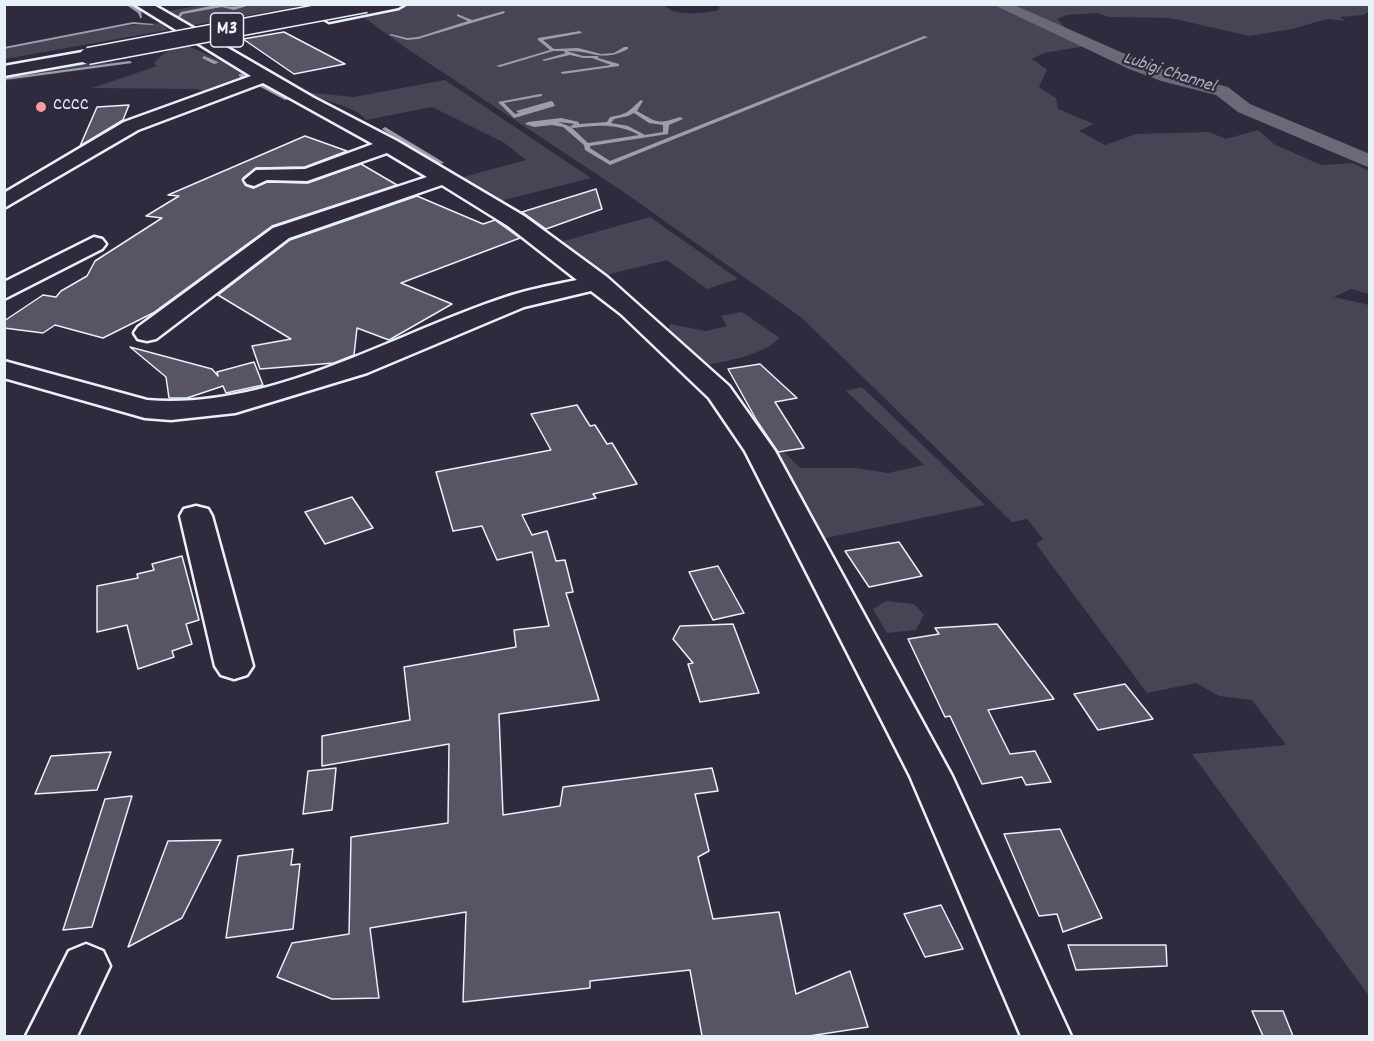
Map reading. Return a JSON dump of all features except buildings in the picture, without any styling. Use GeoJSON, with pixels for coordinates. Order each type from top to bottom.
{"type":"FeatureCollection","features":[{"type":"Feature","properties":{"kind":"main road"},"geometry":{"type":"LineString","coordinates":[[141,4],[264,77],[390,145],[516,222],[598,282],[658,333],[719,392],[760,451],[931,776],[1046,1036]]}},
{"type":"Feature","properties":{"kind":"main road","name":"M3"},"geometry":{"type":"LineString","coordinates":[[4,71],[329,4]]}},
{"type":"Feature","properties":{"kind":"main road","name":"M3"},"geometry":{"type":"LineString","coordinates":[[4,63],[83,53],[366,4]]}},
{"type":"Feature","properties":{"kind":"main road"},"geometry":{"type":"LineString","coordinates":[[201,41],[398,4]]}},
{"type":"Feature","properties":{"kind":"main road"},"geometry":{"type":"LineString","coordinates":[[4,202],[131,126],[264,77]]}},
{"type":"Feature","properties":{"kind":"main road"},"geometry":{"type":"LineString","coordinates":[[254,180],[263,174],[307,175],[390,145]]}},
{"type":"Feature","properties":{"kind":"main road"},"geometry":{"type":"LineString","coordinates":[[147,333],[281,233],[443,178]]}},
{"type":"Feature","properties":{"kind":"main road"},"geometry":{"type":"LineString","coordinates":[[4,292],[94,244]]}},
{"type":"Feature","properties":{"kind":"main road"},"geometry":{"type":"LineString","coordinates":[[4,369],[145,409],[171,411],[207,408],[244,401],[357,367],[515,302],[598,282]]}},
{"type":"Feature","properties":{"kind":"main road"},"geometry":{"type":"LineString","coordinates":[[196,516],[234,666]]}},
{"type":"Feature","properties":{"kind":"main road"},"geometry":{"type":"LineString","coordinates":[[51,1036],[86,966]]}},
{"type":"Feature","properties":{"kind":"shaded area"},"geometry":{"type":"Polygon","coordinates":[[[406,4],[663,4],[682,13],[719,10],[719,4],[1369,5],[1369,11],[1364,15],[1340,17],[1345,21],[1327,19],[1292,29],[1249,36],[1170,18],[1109,17],[1097,13],[1067,15],[1057,19],[1070,33],[1066,35],[1092,45],[1044,53],[1032,59],[1047,70],[1039,87],[1056,98],[1058,109],[1094,124],[1079,131],[1105,145],[1136,134],[1209,132],[1226,139],[1258,130],[1274,144],[1321,165],[1353,163],[1369,171],[1369,294],[1351,289],[1334,297],[1369,305],[1369,996],[1192,754],[1286,745],[1252,700],[1219,696],[1196,683],[1147,693],[1036,544],[1043,539],[1027,519],[1012,522],[802,318],[625,193],[403,46],[358,13],[406,4]]]}},
{"type":"Feature","properties":{"kind":"shaded area"},"geometry":{"type":"Polygon","coordinates":[[[203,5],[307,5],[188,26],[162,12],[203,5]]]}},
{"type":"Feature","properties":{"kind":"shaded area"},"geometry":{"type":"Polygon","coordinates":[[[160,23],[168,30],[5,59],[5,48],[124,26],[160,23]]]}},
{"type":"Feature","properties":{"kind":"shaded area"},"geometry":{"type":"Polygon","coordinates":[[[188,46],[255,76],[209,92],[195,89],[92,88],[157,66],[154,64],[164,54],[173,49],[188,46]]]}},
{"type":"Feature","properties":{"kind":"shaded area"},"geometry":{"type":"Polygon","coordinates":[[[90,61],[102,63],[129,61],[132,63],[5,81],[5,76],[90,61]]]}},
{"type":"Feature","properties":{"kind":"shaded area"},"geometry":{"type":"Polygon","coordinates":[[[445,80],[591,178],[496,202],[456,179],[526,160],[503,142],[432,107],[366,120],[346,107],[303,92],[354,97],[445,80]]]}},
{"type":"Feature","properties":{"kind":"shaded area"},"geometry":{"type":"Polygon","coordinates":[[[650,217],[738,279],[707,289],[667,260],[606,275],[560,242],[650,217]]]}},
{"type":"Feature","properties":{"kind":"shaded area"},"geometry":{"type":"Polygon","coordinates":[[[742,312],[780,338],[754,353],[733,360],[703,365],[667,336],[670,324],[706,331],[727,326],[721,316],[742,312]]]}},
{"type":"Feature","properties":{"kind":"shaded area"},"geometry":{"type":"Polygon","coordinates":[[[862,387],[985,505],[821,539],[795,492],[801,490],[781,480],[773,450],[782,450],[800,468],[856,468],[888,473],[924,465],[846,391],[862,387]]]}},
{"type":"Feature","properties":{"kind":"shaded area"},"geometry":{"type":"Polygon","coordinates":[[[886,601],[914,604],[924,615],[916,630],[887,633],[873,609],[886,601]]]}},
{"type":"Feature","properties":{"kind":"waterway"},"geometry":{"type":"LineString","coordinates":[[127,4],[140,12],[141,17]]}},
{"type":"Feature","properties":{"kind":"waterway"},"geometry":{"type":"LineString","coordinates":[[178,18],[182,13],[230,4]]}},
{"type":"Feature","properties":{"kind":"waterway"},"geometry":{"type":"LineString","coordinates":[[224,7],[234,9],[251,4]]}},
{"type":"Feature","properties":{"kind":"waterway","name":"Lubigi Channel"},"geometry":{"type":"LineString","coordinates":[[999,4],[1135,65],[1167,77],[1222,91],[1244,108],[1370,162]]}},
{"type":"Feature","properties":{"kind":"waterway"},"geometry":{"type":"LineString","coordinates":[[472,22],[504,12]]}},
{"type":"Feature","properties":{"kind":"waterway"},"geometry":{"type":"LineString","coordinates":[[458,15],[472,22]]}},
{"type":"Feature","properties":{"kind":"waterway"},"geometry":{"type":"LineString","coordinates":[[391,35],[407,39],[418,38],[472,22]]}},
{"type":"Feature","properties":{"kind":"waterway"},"geometry":{"type":"LineString","coordinates":[[4,48],[133,23],[152,24]]}},
{"type":"Feature","properties":{"kind":"waterway"},"geometry":{"type":"LineString","coordinates":[[553,50],[540,39],[580,32]]}},
{"type":"Feature","properties":{"kind":"waterway"},"geometry":{"type":"LineString","coordinates":[[587,145],[587,149],[610,163],[926,37]]}},
{"type":"Feature","properties":{"kind":"waterway"},"geometry":{"type":"LineString","coordinates":[[553,50],[578,49],[601,55],[615,54],[626,48]]}},
{"type":"Feature","properties":{"kind":"waterway"},"geometry":{"type":"LineString","coordinates":[[498,66],[553,50]]}},
{"type":"Feature","properties":{"kind":"waterway"},"geometry":{"type":"LineString","coordinates":[[566,52],[583,57],[596,57]]}},
{"type":"Feature","properties":{"kind":"waterway"},"geometry":{"type":"LineString","coordinates":[[544,60],[568,54]]}},
{"type":"Feature","properties":{"kind":"waterway"},"geometry":{"type":"LineString","coordinates":[[204,57],[216,63]]}},
{"type":"Feature","properties":{"kind":"waterway"},"geometry":{"type":"LineString","coordinates":[[563,73],[617,65],[594,58]]}},
{"type":"Feature","properties":{"kind":"waterway"},"geometry":{"type":"LineString","coordinates":[[4,79],[130,62]]}},
{"type":"Feature","properties":{"kind":"waterway"},"geometry":{"type":"LineString","coordinates":[[241,75],[246,79]]}},
{"type":"Feature","properties":{"kind":"waterway"},"geometry":{"type":"LineString","coordinates":[[255,82],[287,99]]}},
{"type":"Feature","properties":{"kind":"waterway"},"geometry":{"type":"LineString","coordinates":[[519,111],[551,102],[553,105],[514,116],[500,102],[540,95]]}},
{"type":"Feature","properties":{"kind":"waterway"},"geometry":{"type":"LineString","coordinates":[[609,122],[612,118],[633,112],[641,101]]}},
{"type":"Feature","properties":{"kind":"waterway"},"geometry":{"type":"LineString","coordinates":[[636,112],[651,122],[666,124]]}},
{"type":"Feature","properties":{"kind":"waterway"},"geometry":{"type":"LineString","coordinates":[[666,124],[680,119]]}},
{"type":"Feature","properties":{"kind":"waterway"},"geometry":{"type":"LineString","coordinates":[[577,123],[561,120],[528,124],[534,126],[549,123],[560,124],[573,131],[587,145]]}},
{"type":"Feature","properties":{"kind":"waterway"},"geometry":{"type":"LineString","coordinates":[[587,145],[666,133],[666,124]]}},
{"type":"Feature","properties":{"kind":"waterway"},"geometry":{"type":"LineString","coordinates":[[573,126],[618,125],[644,136]]}},
{"type":"Feature","properties":{"kind":"waterway"},"geometry":{"type":"LineString","coordinates":[[385,129],[441,163]]}},
{"type":"Feature","properties":{"kind":"place","name":"CCCC"},"geometry":{"type":"Point","coordinates":[41,107]}}]}
